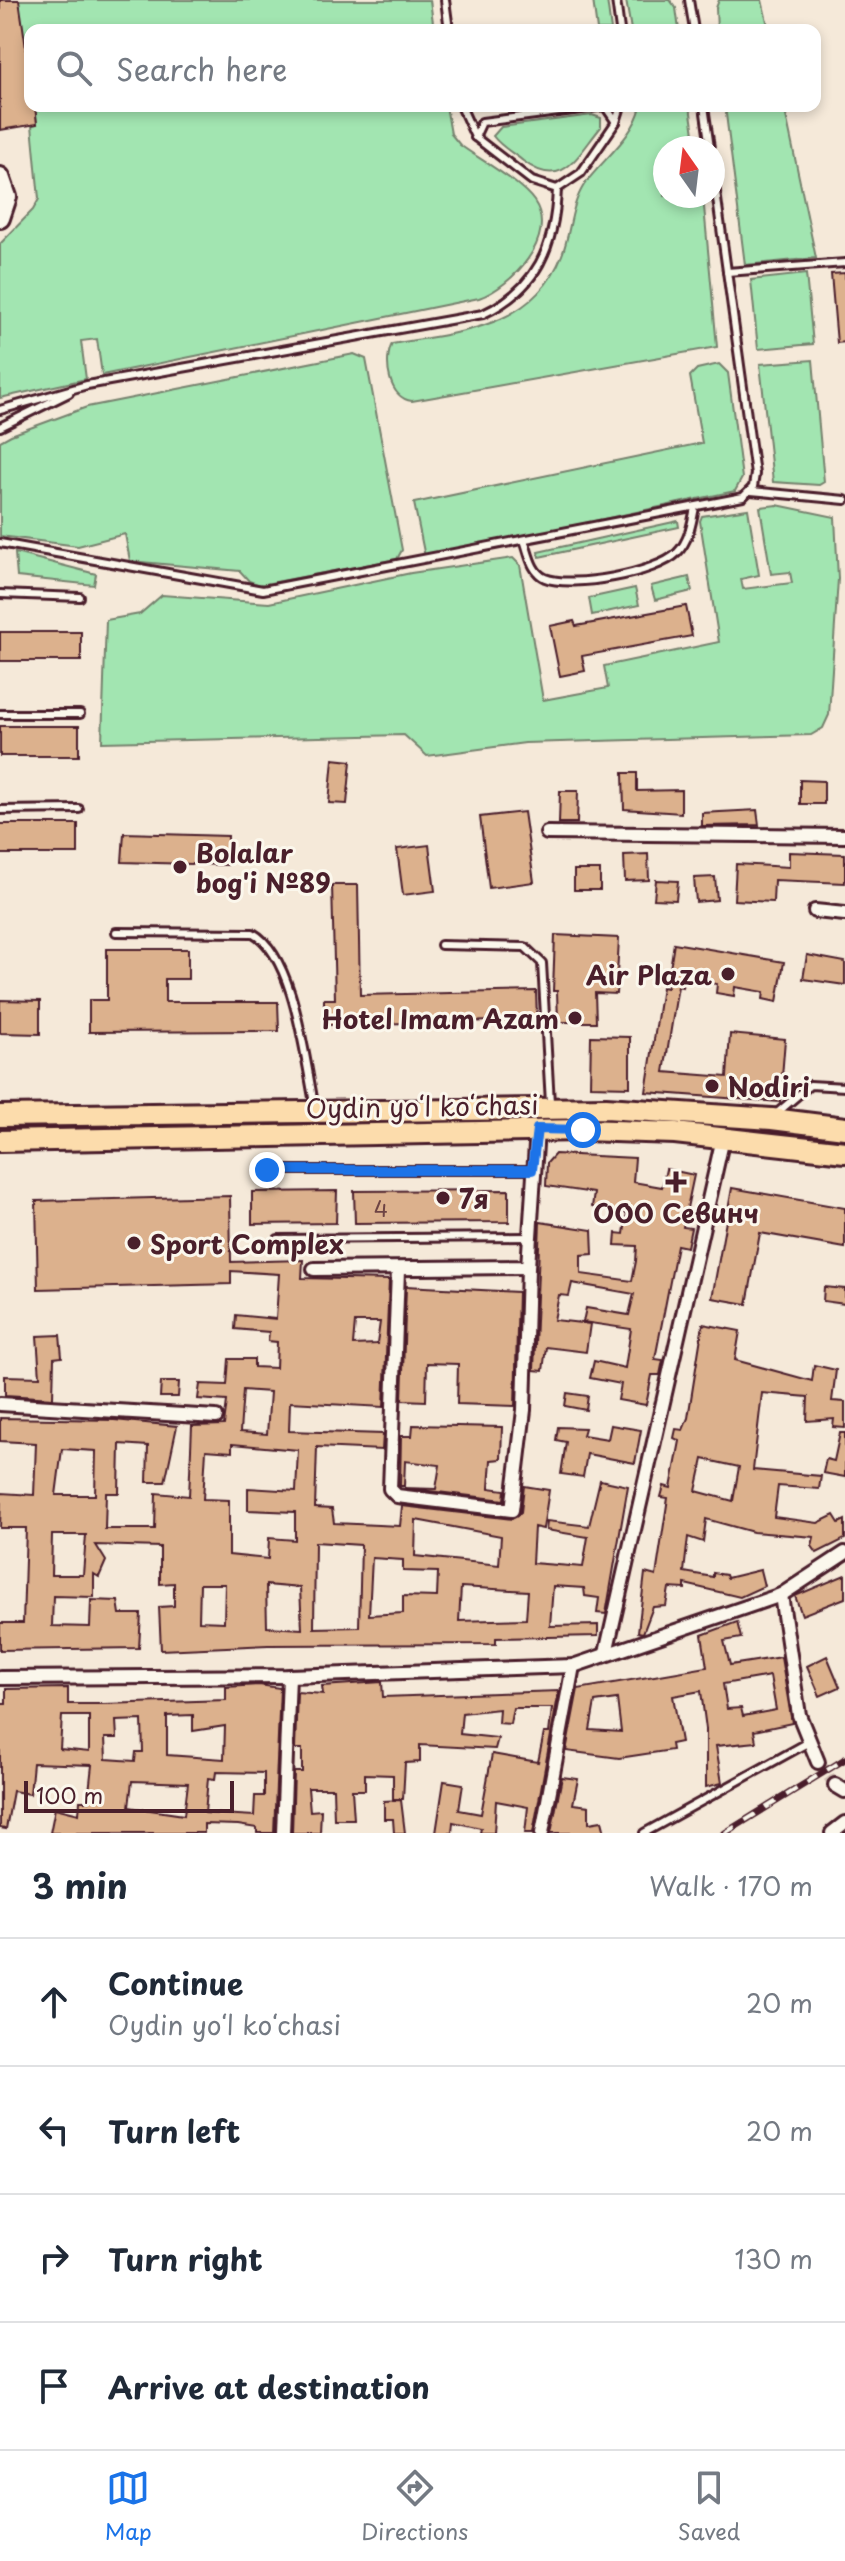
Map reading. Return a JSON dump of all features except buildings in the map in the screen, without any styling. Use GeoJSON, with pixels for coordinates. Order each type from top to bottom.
{"type":"FeatureCollection","features":[{"type":"Feature","properties":{"kind":"main road"},"geometry":{"type":"LineString","coordinates":[[0,177],[7,197],[0,218]]}},
{"type":"Feature","properties":{"kind":"main road","name":"Oydin yoʻl koʻchasi"},"geometry":{"type":"LineString","coordinates":[[0,1116],[550,1107],[662,1110],[845,1128]]}},
{"type":"Feature","properties":{"kind":"main road","name":"Oydin yoʻl koʻchasi"},"geometry":{"type":"LineString","coordinates":[[0,1141],[537,1129],[660,1132],[845,1152]]}},
{"type":"Feature","properties":{"kind":"street"},"geometry":{"type":"LineString","coordinates":[[547,833],[845,836]]}},
{"type":"Feature","properties":{"kind":"street"},"geometry":{"type":"LineString","coordinates":[[815,911],[845,914]]}},
{"type":"Feature","properties":{"kind":"street"},"geometry":{"type":"LineString","coordinates":[[398,1270],[390,1489],[397,1496],[512,1510],[524,1410],[532,1170],[537,1129]]}},
{"type":"Feature","properties":{"kind":"street"},"geometry":{"type":"LineString","coordinates":[[606,1653],[723,1138]]}},
{"type":"Feature","properties":{"kind":"street"},"geometry":{"type":"LineString","coordinates":[[314,1269],[528,1267]]}},
{"type":"Feature","properties":{"kind":"street"},"geometry":{"type":"LineString","coordinates":[[0,1404],[216,1417]]}},
{"type":"Feature","properties":{"kind":"street"},"geometry":{"type":"LineString","coordinates":[[0,1678],[289,1676],[573,1666],[781,1595],[845,1553]]}},
{"type":"Feature","properties":{"kind":"street"},"geometry":{"type":"LineString","coordinates":[[781,1595],[799,1715],[818,1762]]}},
{"type":"Feature","properties":{"kind":"street"},"geometry":{"type":"LineString","coordinates":[[542,1833],[573,1666]]}},
{"type":"Feature","properties":{"kind":"street"},"geometry":{"type":"LineString","coordinates":[[283,1833],[289,1676]]}},
{"type":"Feature","properties":{"kind":"street"},"geometry":{"type":"LineString","coordinates":[[832,1833],[845,1823]]}},
{"type":"Feature","properties":{"kind":"lane"},"geometry":{"type":"LineString","coordinates":[[445,0],[448,24]]}},
{"type":"Feature","properties":{"kind":"lane"},"geometry":{"type":"LineString","coordinates":[[616,0],[619,24]]}},
{"type":"Feature","properties":{"kind":"lane"},"geometry":{"type":"LineString","coordinates":[[689,0],[693,24]]}},
{"type":"Feature","properties":{"kind":"lane"},"geometry":{"type":"LineString","coordinates":[[464,112],[475,137],[532,181],[557,189]]}},
{"type":"Feature","properties":{"kind":"lane"},"geometry":{"type":"LineString","coordinates":[[475,137],[482,122],[559,112]]}},
{"type":"Feature","properties":{"kind":"lane"},"geometry":{"type":"LineString","coordinates":[[609,112],[616,122]]}},
{"type":"Feature","properties":{"kind":"lane"},"geometry":{"type":"LineString","coordinates":[[557,189],[581,173],[616,122],[619,112]]}},
{"type":"Feature","properties":{"kind":"lane"},"geometry":{"type":"LineString","coordinates":[[705,112],[708,136]]}},
{"type":"Feature","properties":{"kind":"lane"},"geometry":{"type":"LineString","coordinates":[[0,410],[87,385],[483,314],[502,306],[533,278],[553,236],[557,189]]}},
{"type":"Feature","properties":{"kind":"lane"},"geometry":{"type":"LineString","coordinates":[[718,208],[755,474],[751,491]]}},
{"type":"Feature","properties":{"kind":"lane"},"geometry":{"type":"LineString","coordinates":[[727,272],[845,263]]}},
{"type":"Feature","properties":{"kind":"lane"},"geometry":{"type":"LineString","coordinates":[[0,427],[87,385]]}},
{"type":"Feature","properties":{"kind":"lane"},"geometry":{"type":"LineString","coordinates":[[0,543],[263,590],[695,507],[739,498],[751,491],[845,500]]}},
{"type":"Feature","properties":{"kind":"lane"},"geometry":{"type":"LineString","coordinates":[[524,540],[535,570],[544,577],[565,581],[609,577],[661,565],[679,551],[690,533],[695,507]]}},
{"type":"Feature","properties":{"kind":"lane"},"geometry":{"type":"LineString","coordinates":[[0,594],[80,597]]}},
{"type":"Feature","properties":{"kind":"lane"},"geometry":{"type":"LineString","coordinates":[[0,714],[80,714]]}},
{"type":"Feature","properties":{"kind":"lane"},"geometry":{"type":"LineString","coordinates":[[0,810],[79,809]]}},
{"type":"Feature","properties":{"kind":"lane"},"geometry":{"type":"LineString","coordinates":[[116,932],[253,933],[262,938],[284,969],[316,1112]]}},
{"type":"Feature","properties":{"kind":"lane"},"geometry":{"type":"LineString","coordinates":[[441,945],[525,947],[542,963],[550,1107]]}},
{"type":"Feature","properties":{"kind":"lane"},"geometry":{"type":"LineString","coordinates":[[772,1119],[810,1085],[845,1087]]}},
{"type":"Feature","properties":{"kind":"lane"},"geometry":{"type":"LineString","coordinates":[[267,1170],[532,1170]]}},
{"type":"Feature","properties":{"kind":"lane"},"geometry":{"type":"LineString","coordinates":[[278,1239],[530,1237]]}},
{"type":"Feature","properties":{"kind":"lane"},"geometry":{"type":"LineString","coordinates":[[644,1833],[810,1742]]}},
{"type":"Feature","properties":{"kind":"green space"},"geometry":{"type":"Polygon","coordinates":[[[18,0],[430,0],[433,24],[24,24],[24,38],[18,0]]]}},
{"type":"Feature","properties":{"kind":"green space"},"geometry":{"type":"Polygon","coordinates":[[[593,0],[607,0],[610,24],[596,24],[593,0]]]}},
{"type":"Feature","properties":{"kind":"green space"},"geometry":{"type":"Polygon","coordinates":[[[626,0],[670,0],[676,8],[678,24],[630,24],[626,0]]]}},
{"type":"Feature","properties":{"kind":"green space"},"geometry":{"type":"Polygon","coordinates":[[[719,0],[762,0],[768,24],[717,24],[719,0]]]}},
{"type":"Feature","properties":{"kind":"green space"},"geometry":{"type":"Polygon","coordinates":[[[36,112],[447,112],[451,134],[460,145],[510,179],[534,201],[540,215],[540,230],[536,245],[517,272],[479,298],[102,375],[97,339],[81,341],[86,379],[0,398],[0,244],[33,210],[39,199],[32,125],[37,124],[36,112]]]}},
{"type":"Feature","properties":{"kind":"green space"},"geometry":{"type":"Polygon","coordinates":[[[639,112],[691,112],[694,136],[653,136],[653,208],[704,208],[717,347],[412,401],[398,394],[388,369],[392,344],[491,323],[513,313],[533,298],[549,280],[562,255],[579,193],[632,128],[639,112]]]}},
{"type":"Feature","properties":{"kind":"green space"},"geometry":{"type":"Polygon","coordinates":[[[726,112],[785,112],[816,258],[745,265],[726,112]]]}},
{"type":"Feature","properties":{"kind":"green space"},"geometry":{"type":"Polygon","coordinates":[[[592,115],[601,118],[601,127],[576,159],[559,171],[549,173],[537,169],[493,136],[501,127],[592,115]]]}},
{"type":"Feature","properties":{"kind":"green space"},"geometry":{"type":"Polygon","coordinates":[[[806,274],[813,344],[758,349],[751,280],[806,274]]]}},
{"type":"Feature","properties":{"kind":"green space"},"geometry":{"type":"Polygon","coordinates":[[[354,354],[366,359],[402,550],[397,559],[260,585],[249,581],[240,571],[130,561],[125,534],[78,546],[0,536],[0,441],[11,435],[87,407],[354,354]]]}},
{"type":"Feature","properties":{"kind":"green space"},"geometry":{"type":"Polygon","coordinates":[[[813,360],[824,482],[819,485],[773,482],[760,364],[813,360]]]}},
{"type":"Feature","properties":{"kind":"green space"},"geometry":{"type":"Polygon","coordinates":[[[719,364],[728,373],[742,478],[735,491],[425,557],[414,503],[702,443],[690,376],[697,369],[719,364]]]}},
{"type":"Feature","properties":{"kind":"green space"},"geometry":{"type":"Polygon","coordinates":[[[777,505],[835,517],[838,579],[829,715],[823,728],[811,735],[525,743],[427,756],[404,735],[102,742],[106,620],[140,614],[162,595],[269,603],[411,573],[513,558],[520,565],[543,700],[608,688],[604,666],[719,642],[700,521],[702,516],[748,509],[759,575],[741,579],[743,589],[792,583],[790,572],[771,574],[760,507],[777,505]]]}},
{"type":"Feature","properties":{"kind":"green space"},"geometry":{"type":"Polygon","coordinates":[[[678,521],[679,527],[539,557],[538,552],[678,521]]]}},
{"type":"Feature","properties":{"kind":"green space"},"geometry":{"type":"Polygon","coordinates":[[[15,553],[96,574],[94,585],[17,577],[15,553]]]}},
{"type":"Feature","properties":{"kind":"green space"},"geometry":{"type":"Polygon","coordinates":[[[689,577],[692,591],[655,600],[651,586],[689,577]]]}},
{"type":"Feature","properties":{"kind":"green space"},"geometry":{"type":"Polygon","coordinates":[[[635,588],[639,605],[592,615],[589,598],[635,588]]]}},
{"type":"Feature","properties":{"kind":"tunnel"},"geometry":{"type":"LineString","coordinates":[[818,1762],[835,1785]]}},
{"type":"Feature","properties":{"kind":"railway"},"geometry":{"type":"LineString","coordinates":[[725,1833],[845,1759]]}},
{"type":"Feature","properties":{"kind":"place","name":"Bolalar bog'i №89"},"geometry":{"type":"Point","coordinates":[180,867]}},
{"type":"Feature","properties":{"kind":"place","name":"Air Plaza"},"geometry":{"type":"Point","coordinates":[728,974]}},
{"type":"Feature","properties":{"kind":"place","name":"Hotel Imam Azam"},"geometry":{"type":"Point","coordinates":[575,1018]}},
{"type":"Feature","properties":{"kind":"place","name":"Nodiri"},"geometry":{"type":"Point","coordinates":[712,1086]}},
{"type":"Feature","properties":{"kind":"place","name":"ООО Севинч"},"geometry":{"type":"Point","coordinates":[676,1182]}},
{"type":"Feature","properties":{"kind":"place","name":"7я"},"geometry":{"type":"Point","coordinates":[443,1198]}},
{"type":"Feature","properties":{"kind":"place","name":"Sport Complex"},"geometry":{"type":"Point","coordinates":[134,1243]}},
{"type":"Feature","properties":{"kind":"route"},"geometry":{"type":"LineString","coordinates":[[267,1170],[532,1170],[537,1129],[583,1130]]}}]}
